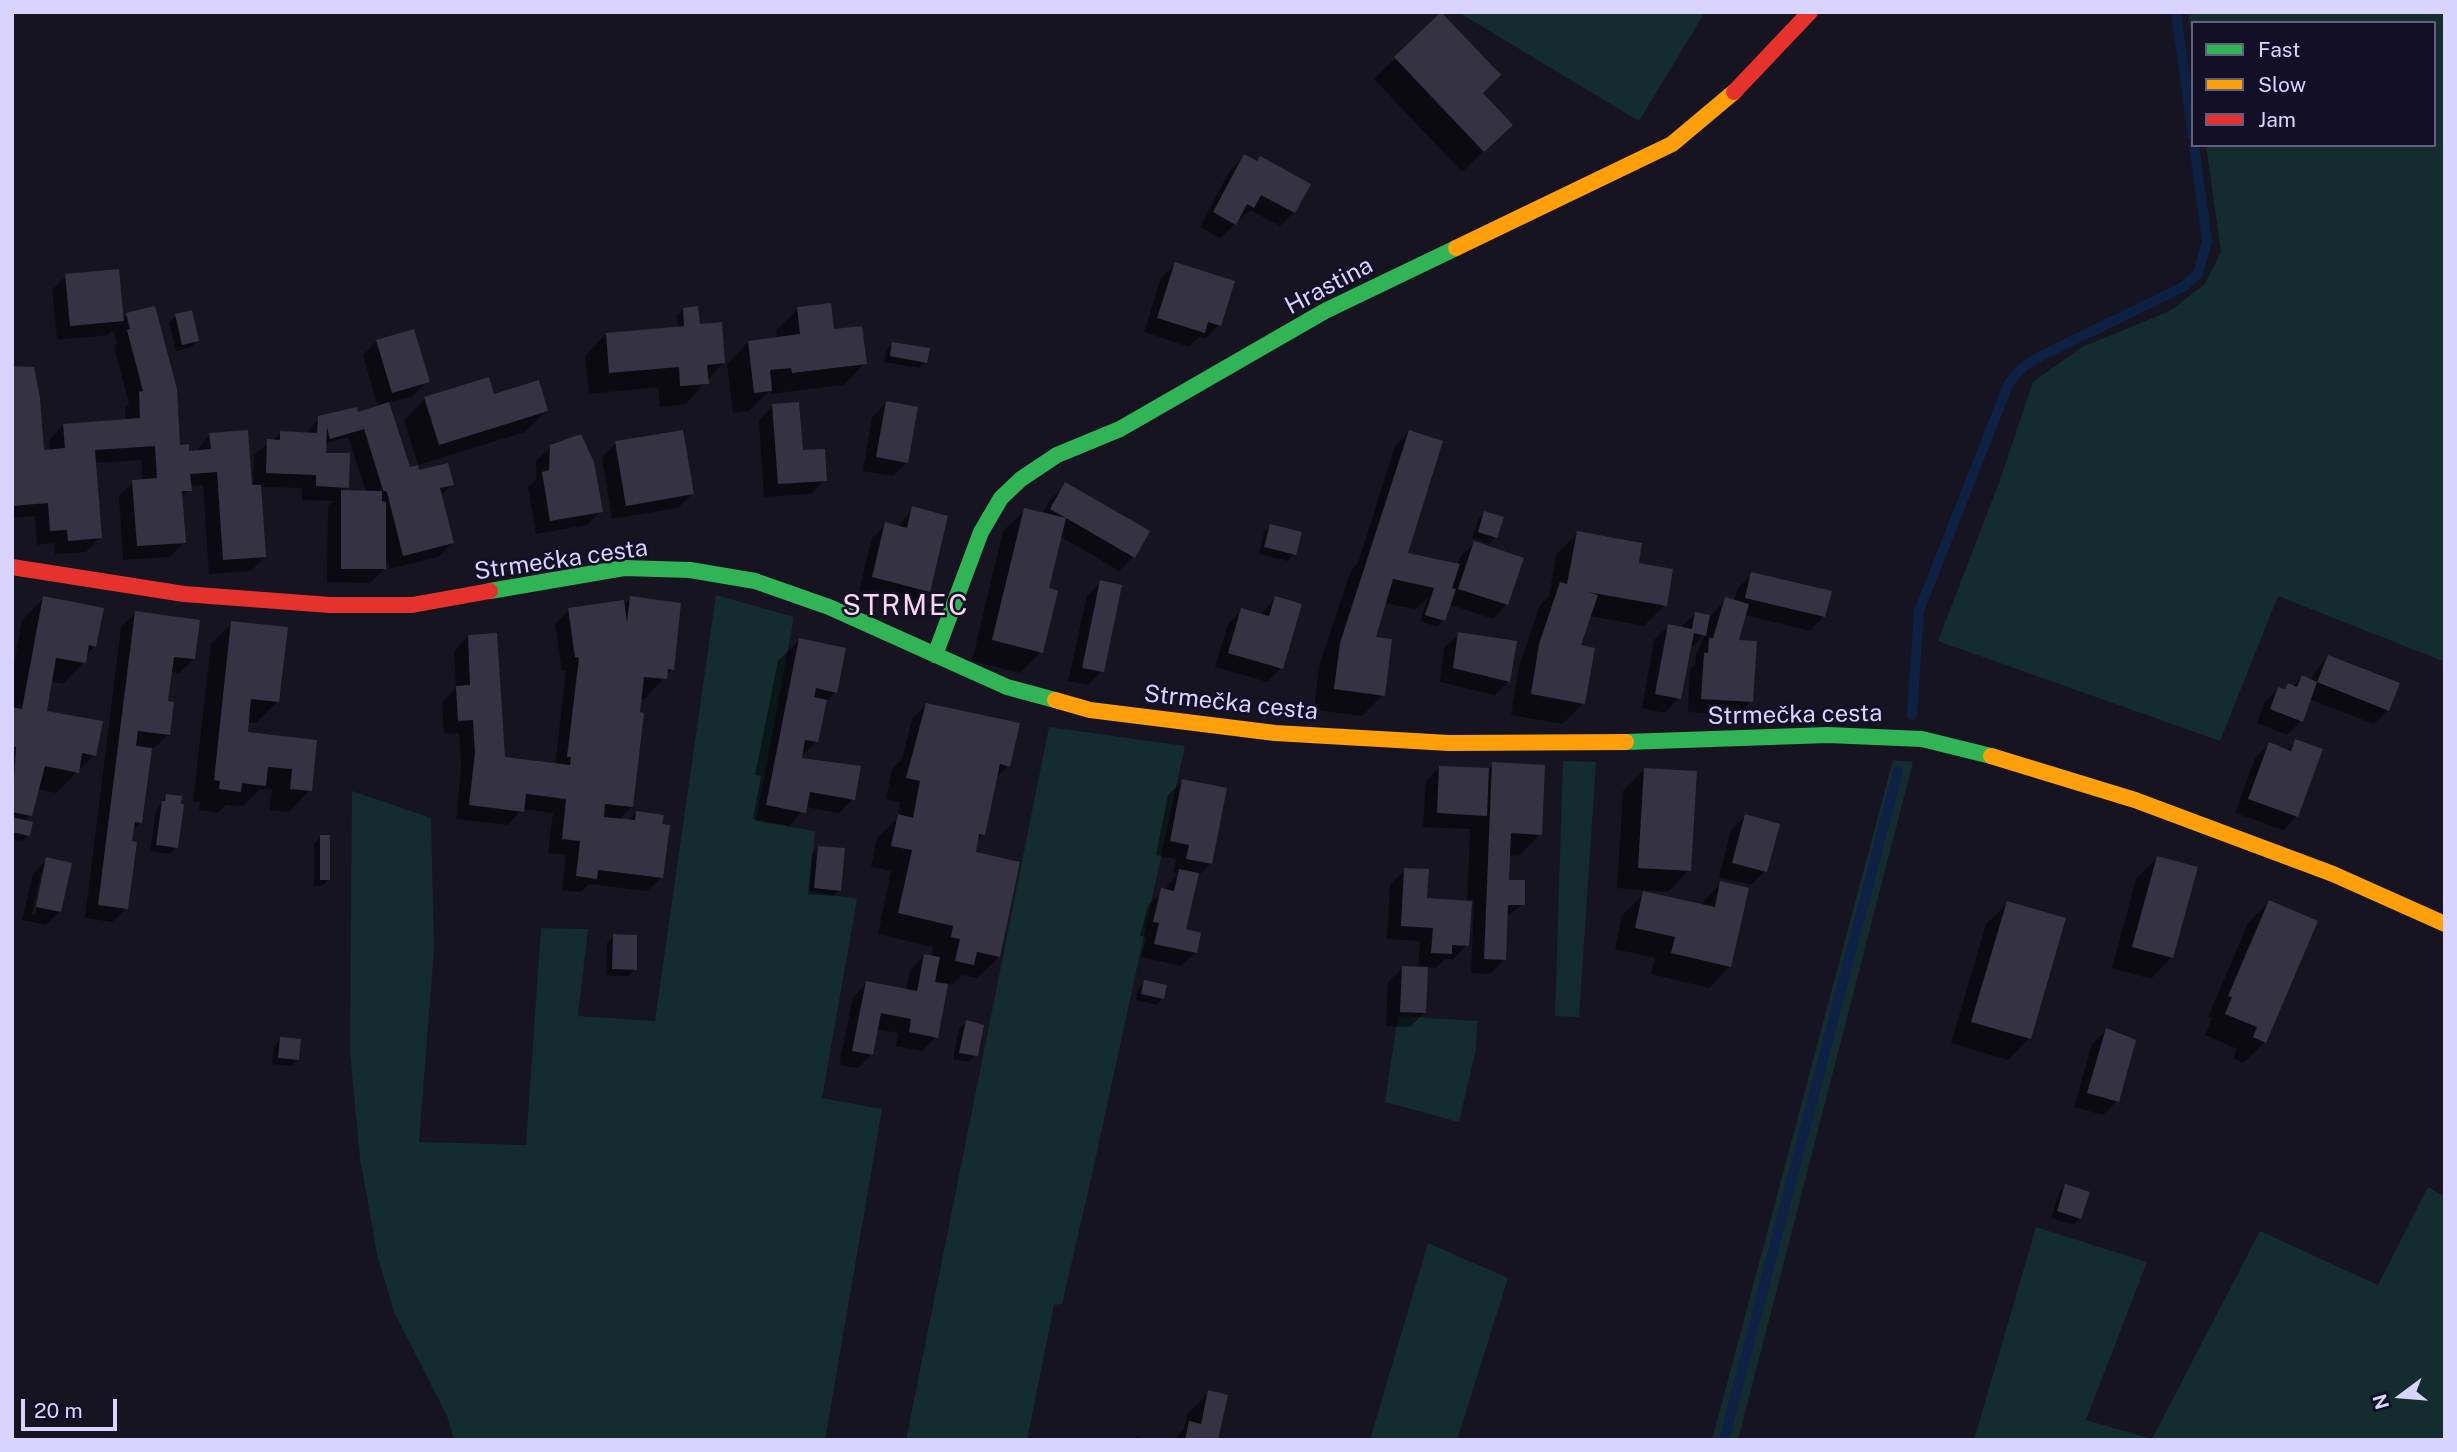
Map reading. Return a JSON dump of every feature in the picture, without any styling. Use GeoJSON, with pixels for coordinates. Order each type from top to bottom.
{"type":"FeatureCollection","features":[{"type":"Feature","properties":{"kind":"street","name":"Hrastina"},"geometry":{"type":"LineString","coordinates":[[935,655],[981,532],[1000,498],[1021,479],[1057,455],[1120,429],[1325,311],[1672,144],[1713,112],[1766,61],[1810,12]]}},
{"type":"Feature","properties":{"kind":"street","name":"Strmečka cesta"},"geometry":{"type":"LineString","coordinates":[[12,567],[184,593],[330,605],[412,605],[624,568],[690,570],[755,581],[829,607],[1007,687],[1090,710],[1275,733],[1524,744],[1828,734],[1922,739],[2013,761],[2135,800],[2333,874],[2445,924]]}},
{"type":"Feature","properties":{"kind":"green space"},"geometry":{"type":"Polygon","coordinates":[[[1458,12],[1705,12],[1639,121],[1458,12]]]}},
{"type":"Feature","properties":{"kind":"green space"},"geometry":{"type":"Polygon","coordinates":[[[2188,12],[2445,12],[2445,662],[2278,596],[2220,741],[1938,641],[2000,480],[2033,382],[2082,347],[2170,311],[2205,284],[2221,252],[2206,147],[2436,147],[2436,21],[2191,21],[2191,33],[2188,12]]]}},
{"type":"Feature","properties":{"kind":"green space"},"geometry":{"type":"Polygon","coordinates":[[[716,595],[794,617],[756,821],[815,831],[809,891],[857,899],[822,1098],[882,1109],[825,1440],[454,1440],[447,1416],[394,1312],[377,1254],[360,1158],[350,1051],[352,791],[431,818],[434,950],[419,1142],[526,1145],[541,928],[588,929],[578,1016],[655,1021],[716,595]]]}},
{"type":"Feature","properties":{"kind":"green space"},"geometry":{"type":"Polygon","coordinates":[[[1049,727],[1185,746],[1093,1170],[1062,1304],[1054,1305],[1027,1440],[906,1440],[1049,727]]]}},
{"type":"Feature","properties":{"kind":"green space"},"geometry":{"type":"Polygon","coordinates":[[[1893,760],[1913,762],[1738,1440],[1712,1440],[1893,760]]]}},
{"type":"Feature","properties":{"kind":"green space"},"geometry":{"type":"Polygon","coordinates":[[[1563,761],[1596,762],[1579,1017],[1555,1016],[1563,761]]]}},
{"type":"Feature","properties":{"kind":"green space"},"geometry":{"type":"Polygon","coordinates":[[[1398,1016],[1477,1021],[1476,1049],[1459,1122],[1385,1102],[1398,1016]]]}},
{"type":"Feature","properties":{"kind":"green space"},"geometry":{"type":"Polygon","coordinates":[[[2428,1187],[2445,1197],[2445,1440],[1974,1440],[2036,1227],[2147,1262],[2086,1420],[2152,1439],[2260,1231],[2378,1285],[2428,1187]]]}},
{"type":"Feature","properties":{"kind":"green space"},"geometry":{"type":"Polygon","coordinates":[[[1428,1243],[1508,1278],[1457,1440],[1370,1440],[1428,1243]]]}},
{"type":"Feature","properties":{"kind":"building"},"geometry":{"type":"Polygon","coordinates":[[[1441,12],[1501,75],[1483,93],[1513,125],[1484,152],[1394,57],[1441,12]]]}},
{"type":"Feature","properties":{"kind":"building"},"geometry":{"type":"Polygon","coordinates":[[[1244,154],[1257,161],[1260,156],[1311,184],[1295,213],[1261,195],[1254,208],[1247,204],[1236,225],[1213,212],[1244,154]]]}},
{"type":"Feature","properties":{"kind":"building"},"geometry":{"type":"Polygon","coordinates":[[[1175,262],[1235,281],[1221,326],[1208,322],[1205,333],[1157,318],[1175,262]]]}},
{"type":"Feature","properties":{"kind":"building"},"geometry":{"type":"Polygon","coordinates":[[[119,269],[124,321],[70,326],[65,274],[119,269]]]}},
{"type":"Feature","properties":{"kind":"building"},"geometry":{"type":"Polygon","coordinates":[[[831,303],[834,329],[862,326],[867,364],[792,373],[791,368],[770,370],[772,391],[754,393],[748,341],[800,334],[797,307],[831,303]]]}},
{"type":"Feature","properties":{"kind":"building"},"geometry":{"type":"Polygon","coordinates":[[[155,306],[177,389],[180,445],[189,444],[189,451],[211,449],[209,433],[248,430],[252,485],[261,485],[266,557],[223,560],[217,472],[190,474],[192,491],[182,491],[186,543],[137,546],[132,480],[157,478],[155,446],[95,450],[102,538],[68,541],[67,530],[50,531],[48,503],[12,506],[12,366],[34,367],[40,398],[44,450],[65,448],[63,424],[140,418],[139,392],[143,391],[127,330],[130,329],[126,313],[155,306]]]}},
{"type":"Feature","properties":{"kind":"building"},"geometry":{"type":"Polygon","coordinates":[[[698,306],[700,324],[722,322],[725,363],[707,365],[709,384],[680,386],[679,367],[609,373],[606,333],[684,326],[683,308],[698,306]]]}},
{"type":"Feature","properties":{"kind":"building"},"geometry":{"type":"Polygon","coordinates":[[[192,310],[199,341],[182,345],[175,314],[192,310]]]}},
{"type":"Feature","properties":{"kind":"building"},"geometry":{"type":"Polygon","coordinates":[[[414,329],[430,382],[392,393],[376,340],[414,329]]]}},
{"type":"Feature","properties":{"kind":"building"},"geometry":{"type":"Polygon","coordinates":[[[892,342],[930,348],[927,363],[890,356],[892,342]]]}},
{"type":"Feature","properties":{"kind":"building"},"geometry":{"type":"Polygon","coordinates":[[[489,377],[494,394],[539,380],[548,411],[439,445],[424,397],[489,377]]]}},
{"type":"Feature","properties":{"kind":"building"},"geometry":{"type":"Polygon","coordinates":[[[886,401],[918,407],[908,463],[876,457],[886,401]]]}},
{"type":"Feature","properties":{"kind":"building"},"geometry":{"type":"Polygon","coordinates":[[[389,402],[410,467],[418,465],[419,470],[448,463],[454,485],[440,488],[454,543],[403,556],[387,492],[383,490],[364,429],[330,439],[327,427],[326,453],[350,453],[349,488],[316,486],[316,475],[266,473],[267,439],[280,440],[280,431],[317,433],[318,416],[357,407],[358,412],[389,402]]]}},
{"type":"Feature","properties":{"kind":"building"},"geometry":{"type":"Polygon","coordinates":[[[799,402],[803,450],[825,449],[827,481],[778,484],[772,404],[799,402]]]}},
{"type":"Feature","properties":{"kind":"building"},"geometry":{"type":"Polygon","coordinates":[[[683,430],[694,494],[626,506],[615,441],[683,430]]]}},
{"type":"Feature","properties":{"kind":"building"},"geometry":{"type":"Polygon","coordinates":[[[1409,430],[1443,441],[1408,553],[1460,564],[1452,588],[1456,589],[1445,621],[1425,615],[1434,588],[1393,579],[1376,637],[1392,639],[1385,696],[1334,689],[1340,643],[1409,430]]]}},
{"type":"Feature","properties":{"kind":"building"},"geometry":{"type":"Polygon","coordinates":[[[581,434],[594,462],[603,512],[550,521],[542,472],[549,470],[550,445],[581,434]]]}},
{"type":"Feature","properties":{"kind":"building"},"geometry":{"type":"Polygon","coordinates":[[[1065,482],[1150,531],[1135,558],[1050,509],[1065,482]]]}},
{"type":"Feature","properties":{"kind":"building"},"geometry":{"type":"Polygon","coordinates":[[[341,490],[382,491],[382,501],[386,502],[386,569],[341,569],[341,490]]]}},
{"type":"Feature","properties":{"kind":"building"},"geometry":{"type":"Polygon","coordinates":[[[912,506],[948,516],[930,592],[872,577],[885,522],[907,528],[912,506]]]}},
{"type":"Feature","properties":{"kind":"building"},"geometry":{"type":"Polygon","coordinates":[[[1024,508],[1066,518],[1049,588],[1058,591],[1043,653],[992,640],[1024,508]]]}},
{"type":"Feature","properties":{"kind":"building"},"geometry":{"type":"Polygon","coordinates":[[[1484,511],[1504,517],[1497,538],[1478,532],[1484,511]]]}},
{"type":"Feature","properties":{"kind":"building"},"geometry":{"type":"Polygon","coordinates":[[[1270,524],[1302,532],[1296,555],[1264,547],[1270,524]]]}},
{"type":"Feature","properties":{"kind":"building"},"geometry":{"type":"Polygon","coordinates":[[[1577,531],[1642,543],[1639,563],[1673,569],[1667,606],[1588,592],[1598,595],[1581,645],[1595,648],[1585,704],[1531,694],[1539,644],[1560,582],[1567,584],[1577,531]]]}},
{"type":"Feature","properties":{"kind":"building"},"geometry":{"type":"Polygon","coordinates":[[[1474,541],[1524,558],[1508,605],[1458,589],[1474,541]]]}},
{"type":"Feature","properties":{"kind":"building"},"geometry":{"type":"Polygon","coordinates":[[[1751,572],[1832,591],[1825,617],[1745,598],[1751,572]]]}},
{"type":"Feature","properties":{"kind":"building"},"geometry":{"type":"Polygon","coordinates":[[[1100,580],[1122,585],[1104,672],[1082,668],[1100,580]]]}},
{"type":"Feature","properties":{"kind":"building"},"geometry":{"type":"Polygon","coordinates":[[[43,596],[104,608],[96,647],[89,645],[86,663],[56,658],[47,711],[103,721],[96,756],[82,753],[79,773],[45,766],[32,816],[12,812],[16,747],[12,746],[12,707],[22,709],[43,596]]]}},
{"type":"Feature","properties":{"kind":"building"},"geometry":{"type":"Polygon","coordinates":[[[630,596],[681,603],[674,670],[668,669],[667,679],[644,677],[640,712],[644,713],[633,807],[605,804],[604,817],[635,820],[636,811],[664,815],[662,824],[670,825],[663,878],[598,870],[597,879],[576,876],[580,841],[562,839],[566,799],[526,794],[524,812],[469,805],[475,753],[473,720],[458,721],[456,686],[470,685],[468,635],[497,633],[505,757],[570,765],[571,757],[567,757],[579,658],[575,657],[568,608],[624,600],[627,622],[630,596]]]}},
{"type":"Feature","properties":{"kind":"building"},"geometry":{"type":"Polygon","coordinates":[[[1275,596],[1302,604],[1283,669],[1228,653],[1241,608],[1269,616],[1275,596]]]}},
{"type":"Feature","properties":{"kind":"building"},"geometry":{"type":"Polygon","coordinates":[[[1725,597],[1749,604],[1739,640],[1757,641],[1753,702],[1701,699],[1704,653],[1708,653],[1709,638],[1713,638],[1725,597]]]}},
{"type":"Feature","properties":{"kind":"building"},"geometry":{"type":"Polygon","coordinates":[[[135,611],[200,620],[195,659],[174,657],[168,701],[174,702],[170,735],[138,731],[136,746],[152,748],[142,823],[135,822],[132,841],[137,842],[128,909],[98,905],[135,611]]]}},
{"type":"Feature","properties":{"kind":"building"},"geometry":{"type":"Polygon","coordinates":[[[1695,612],[1710,615],[1706,636],[1694,633],[1681,699],[1655,694],[1668,624],[1692,629],[1695,612]]]}},
{"type":"Feature","properties":{"kind":"building"},"geometry":{"type":"Polygon","coordinates":[[[231,621],[288,627],[279,702],[251,699],[248,732],[317,740],[312,791],[290,789],[292,769],[268,767],[266,786],[242,783],[241,792],[219,789],[220,781],[214,780],[231,621]]]}},
{"type":"Feature","properties":{"kind":"building"},"geometry":{"type":"Polygon","coordinates":[[[1458,632],[1517,641],[1510,682],[1453,668],[1458,632]]]}},
{"type":"Feature","properties":{"kind":"building"},"geometry":{"type":"Polygon","coordinates":[[[799,638],[846,648],[837,693],[816,688],[814,697],[827,700],[818,742],[805,740],[802,758],[861,766],[855,800],[810,792],[806,813],[766,805],[799,638]]]}},
{"type":"Feature","properties":{"kind":"building"},"geometry":{"type":"Polygon","coordinates":[[[2328,655],[2400,683],[2389,711],[2317,682],[2328,655]]]}},
{"type":"Feature","properties":{"kind":"building"},"geometry":{"type":"Polygon","coordinates":[[[2302,675],[2317,682],[2303,722],[2270,709],[2278,687],[2285,689],[2288,683],[2297,687],[2302,675]]]}},
{"type":"Feature","properties":{"kind":"building"},"geometry":{"type":"Polygon","coordinates":[[[926,703],[1020,723],[1010,767],[1000,764],[985,835],[979,834],[976,852],[1020,862],[1000,957],[977,952],[974,965],[955,961],[960,939],[951,937],[953,926],[898,913],[912,850],[891,846],[898,814],[913,818],[920,781],[906,778],[926,703]]]}},
{"type":"Feature","properties":{"kind":"building"},"geometry":{"type":"Polygon","coordinates":[[[2295,739],[2323,749],[2298,817],[2248,799],[2269,742],[2291,751],[2295,739]]]}},
{"type":"Feature","properties":{"kind":"building"},"geometry":{"type":"Polygon","coordinates":[[[1492,762],[1545,765],[1542,835],[1511,833],[1509,880],[1525,880],[1525,905],[1508,905],[1506,960],[1484,959],[1492,762]]]}},
{"type":"Feature","properties":{"kind":"building"},"geometry":{"type":"Polygon","coordinates":[[[1439,766],[1489,768],[1487,816],[1437,813],[1439,766]]]}},
{"type":"Feature","properties":{"kind":"building"},"geometry":{"type":"Polygon","coordinates":[[[1644,768],[1697,771],[1691,871],[1638,868],[1644,768]]]}},
{"type":"Feature","properties":{"kind":"building"},"geometry":{"type":"Polygon","coordinates":[[[1182,779],[1227,788],[1212,864],[1186,859],[1189,845],[1170,841],[1182,779]]]}},
{"type":"Feature","properties":{"kind":"building"},"geometry":{"type":"Polygon","coordinates":[[[166,794],[182,796],[181,804],[184,804],[178,848],[156,845],[162,801],[165,801],[166,794]]]}},
{"type":"Feature","properties":{"kind":"building"},"geometry":{"type":"Polygon","coordinates":[[[1745,814],[1780,824],[1767,872],[1732,863],[1745,814]]]}},
{"type":"Feature","properties":{"kind":"building"},"geometry":{"type":"Polygon","coordinates":[[[12,817],[33,822],[30,836],[12,832],[12,817]]]}},
{"type":"Feature","properties":{"kind":"building"},"geometry":{"type":"Polygon","coordinates":[[[320,835],[330,835],[330,880],[320,880],[320,835]]]}},
{"type":"Feature","properties":{"kind":"building"},"geometry":{"type":"Polygon","coordinates":[[[818,846],[845,848],[841,891],[814,888],[818,846]]]}},
{"type":"Feature","properties":{"kind":"building"},"geometry":{"type":"Polygon","coordinates":[[[2157,856],[2198,867],[2173,958],[2132,947],[2157,856]]]}},
{"type":"Feature","properties":{"kind":"building"},"geometry":{"type":"Polygon","coordinates":[[[46,857],[72,863],[61,912],[36,907],[46,857]]]}},
{"type":"Feature","properties":{"kind":"building"},"geometry":{"type":"Polygon","coordinates":[[[1404,868],[1429,869],[1427,898],[1472,901],[1469,946],[1452,945],[1452,954],[1431,953],[1433,928],[1401,926],[1404,868]]]}},
{"type":"Feature","properties":{"kind":"building"},"geometry":{"type":"Polygon","coordinates":[[[1179,869],[1199,873],[1186,929],[1201,933],[1197,953],[1154,944],[1159,923],[1153,922],[1161,888],[1174,891],[1179,869]]]}},
{"type":"Feature","properties":{"kind":"building"},"geometry":{"type":"Polygon","coordinates":[[[1720,881],[1749,888],[1731,967],[1671,953],[1675,937],[1635,928],[1643,891],[1715,907],[1720,881]]]}},
{"type":"Feature","properties":{"kind":"building"},"geometry":{"type":"Polygon","coordinates":[[[2269,900],[2318,921],[2266,1043],[2253,1037],[2257,1027],[2225,1014],[2232,997],[2228,996],[2269,900]]]}},
{"type":"Feature","properties":{"kind":"building"},"geometry":{"type":"Polygon","coordinates":[[[2007,901],[2066,918],[2031,1039],[1971,1022],[2007,901]]]}},
{"type":"Feature","properties":{"kind":"building"},"geometry":{"type":"Polygon","coordinates":[[[613,934],[637,935],[637,970],[612,969],[613,934]]]}},
{"type":"Feature","properties":{"kind":"building"},"geometry":{"type":"Polygon","coordinates":[[[924,954],[940,957],[935,982],[948,984],[938,1038],[909,1032],[911,1019],[881,1013],[873,1055],[852,1051],[866,981],[917,991],[924,954]]]}},
{"type":"Feature","properties":{"kind":"building"},"geometry":{"type":"Polygon","coordinates":[[[1402,966],[1428,967],[1426,1013],[1400,1012],[1402,966]]]}},
{"type":"Feature","properties":{"kind":"building"},"geometry":{"type":"Polygon","coordinates":[[[1144,980],[1167,985],[1164,999],[1141,994],[1144,980]]]}},
{"type":"Feature","properties":{"kind":"building"},"geometry":{"type":"Polygon","coordinates":[[[966,1020],[984,1025],[978,1056],[959,1053],[966,1020]]]}},
{"type":"Feature","properties":{"kind":"building"},"geometry":{"type":"Polygon","coordinates":[[[2106,1028],[2136,1040],[2119,1102],[2087,1093],[2106,1028]]]}},
{"type":"Feature","properties":{"kind":"building"},"geometry":{"type":"Polygon","coordinates":[[[280,1037],[301,1039],[299,1060],[278,1058],[280,1037]]]}},
{"type":"Feature","properties":{"kind":"building"},"geometry":{"type":"Polygon","coordinates":[[[2065,1184],[2090,1192],[2081,1219],[2057,1211],[2065,1184]]]}},
{"type":"Feature","properties":{"kind":"building"},"geometry":{"type":"Polygon","coordinates":[[[1208,1390],[1228,1395],[1218,1440],[1185,1440],[1189,1421],[1201,1424],[1208,1390]]]}},
{"type":"Feature","properties":{"kind":"waterway"},"geometry":{"type":"LineString","coordinates":[[2176,12],[2191,121]]}},
{"type":"Feature","properties":{"kind":"waterway"},"geometry":{"type":"LineString","coordinates":[[1912,715],[1919,611],[2009,383],[2024,366],[2041,356],[2183,287],[2198,274],[2207,241],[2194,147]]}},
{"type":"Feature","properties":{"kind":"waterway"},"geometry":{"type":"LineString","coordinates":[[1724,1440],[1898,771]]}},
{"type":"Feature","properties":{"kind":"traffic: fast"},"geometry":{"type":"LineString","coordinates":[[935,655],[981,532],[1001,498],[1021,479],[1057,455],[1120,429],[1325,311],[1456,248]]}},
{"type":"Feature","properties":{"kind":"traffic: fast"},"geometry":{"type":"LineString","coordinates":[[490,591],[624,568],[690,570],[755,581],[829,607],[1007,687],[1055,700]]}},
{"type":"Feature","properties":{"kind":"traffic: fast"},"geometry":{"type":"LineString","coordinates":[[1626,742],[1828,735],[1922,739],[1991,756]]}},
{"type":"Feature","properties":{"kind":"traffic: slow"},"geometry":{"type":"LineString","coordinates":[[1456,248],[1672,144],[1734,92]]}},
{"type":"Feature","properties":{"kind":"traffic: slow"},"geometry":{"type":"LineString","coordinates":[[1055,700],[1090,710],[1275,733],[1449,743],[1626,742]]}},
{"type":"Feature","properties":{"kind":"traffic: slow"},"geometry":{"type":"LineString","coordinates":[[1991,756],[2135,800],[2333,874],[2445,924]]}},
{"type":"Feature","properties":{"kind":"traffic: jam"},"geometry":{"type":"LineString","coordinates":[[1734,92],[1810,12]]}},
{"type":"Feature","properties":{"kind":"traffic: jam"},"geometry":{"type":"LineString","coordinates":[[12,567],[184,594],[330,605],[412,605],[490,591]]}},
{"type":"Feature","properties":{"kind":"district","name":"STRMEC"},"geometry":{"type":"Point","coordinates":[906,606]}}]}
